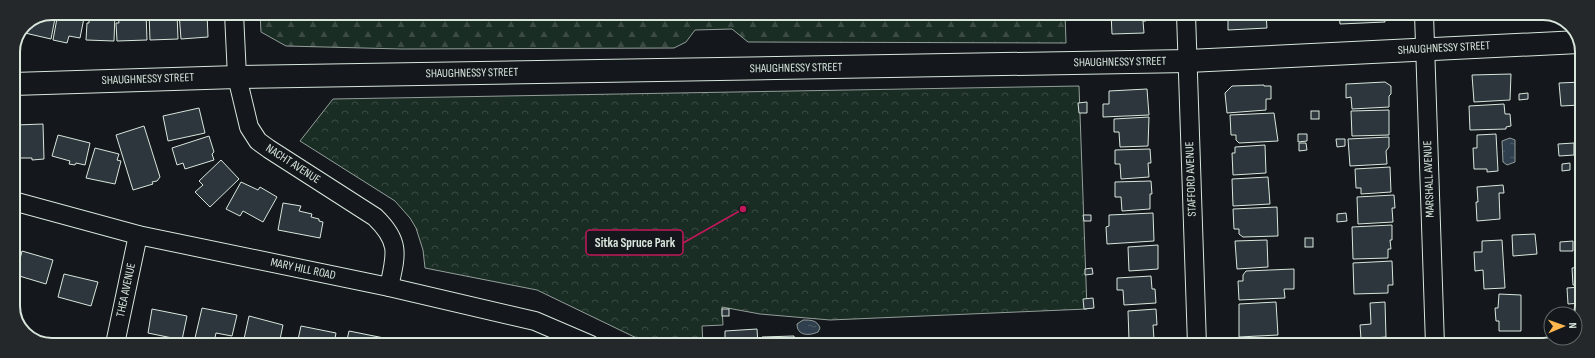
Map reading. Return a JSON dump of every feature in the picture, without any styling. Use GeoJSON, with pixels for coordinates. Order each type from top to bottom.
{"type":"FeatureCollection","features":[{"type":"Feature","properties":{"kind":"main road","name":"SHAUGHNESSY STREET"},"geometry":{"type":"LineString","coordinates":[[20,84],[237,76],[1188,60],[1573,42]]}},
{"type":"Feature","properties":{"kind":"street","name":"NACHT AVENUE"},"geometry":{"type":"LineString","coordinates":[[234,20],[237,76],[249,127],[258,141],[375,217],[386,227],[395,248],[395,258],[389,287]]}},
{"type":"Feature","properties":{"kind":"street","name":"STAFFORD AVENUE"},"geometry":{"type":"LineString","coordinates":[[1186,20],[1197,338]]}},
{"type":"Feature","properties":{"kind":"street","name":"MARSHALL AVENUE"},"geometry":{"type":"LineString","coordinates":[[1424,20],[1435,338]]}},
{"type":"Feature","properties":{"kind":"street","name":"MARY HILL ROAD"},"geometry":{"type":"LineString","coordinates":[[20,203],[138,235],[389,287],[535,321],[575,338]]}},
{"type":"Feature","properties":{"kind":"street","name":"THEA AVENUE"},"geometry":{"type":"LineString","coordinates":[[116,338],[138,235]]}},
{"type":"Feature","properties":{"kind":"green space"},"geometry":{"type":"Polygon","coordinates":[[[260,20],[1065,20],[1066,43],[748,42],[732,29],[695,30],[686,42],[674,48],[402,49],[286,46],[261,32],[260,20]]]}},
{"type":"Feature","properties":{"kind":"green space"},"geometry":{"type":"Polygon","coordinates":[[[1079,86],[1087,309],[830,320],[760,314],[722,307],[723,325],[702,326],[703,338],[636,338],[537,290],[425,268],[423,250],[416,228],[410,218],[395,201],[300,141],[333,99],[1079,86]]]}},
{"type":"Feature","properties":{"kind":"water"},"geometry":{"type":"Polygon","coordinates":[[[1510,138],[1515,140],[1515,162],[1507,165],[1503,162],[1502,141],[1510,138]]]}},
{"type":"Feature","properties":{"kind":"water"},"geometry":{"type":"Polygon","coordinates":[[[803,320],[811,320],[817,323],[820,328],[818,332],[811,334],[801,333],[797,324],[803,320]]]}},
{"type":"Feature","properties":{"kind":"building"},"geometry":{"type":"Polygon","coordinates":[[[55,20],[51,39],[26,33],[34,25],[40,22],[55,20]]]}},
{"type":"Feature","properties":{"kind":"building"},"geometry":{"type":"Polygon","coordinates":[[[57,20],[84,20],[80,38],[69,36],[67,43],[53,40],[57,20]]]}},
{"type":"Feature","properties":{"kind":"building"},"geometry":{"type":"Polygon","coordinates":[[[89,20],[115,20],[114,41],[86,40],[87,23],[89,23],[89,20]]]}},
{"type":"Feature","properties":{"kind":"building"},"geometry":{"type":"Polygon","coordinates":[[[119,20],[146,20],[147,40],[117,41],[116,23],[119,23],[119,20]]]}},
{"type":"Feature","properties":{"kind":"building"},"geometry":{"type":"Polygon","coordinates":[[[149,20],[177,20],[178,39],[150,40],[149,20]]]}},
{"type":"Feature","properties":{"kind":"building"},"geometry":{"type":"Polygon","coordinates":[[[180,20],[207,20],[208,37],[181,39],[180,20]]]}},
{"type":"Feature","properties":{"kind":"building"},"geometry":{"type":"Polygon","coordinates":[[[1111,20],[1146,20],[1143,21],[1144,33],[1112,34],[1111,20]]]}},
{"type":"Feature","properties":{"kind":"building"},"geometry":{"type":"Polygon","coordinates":[[[1228,20],[1266,20],[1267,28],[1228,30],[1228,20]]]}},
{"type":"Feature","properties":{"kind":"building"},"geometry":{"type":"Polygon","coordinates":[[[1340,20],[1385,20],[1385,22],[1340,24],[1340,20]]]}},
{"type":"Feature","properties":{"kind":"building"},"geometry":{"type":"Polygon","coordinates":[[[1511,74],[1510,100],[1474,102],[1472,75],[1511,74]]]}},
{"type":"Feature","properties":{"kind":"building"},"geometry":{"type":"Polygon","coordinates":[[[1385,82],[1391,86],[1389,107],[1352,109],[1351,97],[1346,98],[1346,84],[1385,82]]]}},
{"type":"Feature","properties":{"kind":"building"},"geometry":{"type":"Polygon","coordinates":[[[1575,82],[1575,105],[1561,106],[1559,83],[1575,82]]]}},
{"type":"Feature","properties":{"kind":"building"},"geometry":{"type":"Polygon","coordinates":[[[1232,86],[1271,86],[1271,99],[1266,99],[1266,110],[1227,113],[1225,93],[1232,86]]]}},
{"type":"Feature","properties":{"kind":"building"},"geometry":{"type":"Polygon","coordinates":[[[1147,89],[1149,115],[1103,117],[1103,104],[1109,104],[1109,91],[1147,89]]]}},
{"type":"Feature","properties":{"kind":"building"},"geometry":{"type":"Polygon","coordinates":[[[1528,93],[1528,99],[1519,100],[1519,94],[1528,93]]]}},
{"type":"Feature","properties":{"kind":"building"},"geometry":{"type":"Polygon","coordinates":[[[1087,102],[1087,113],[1079,113],[1078,103],[1087,102]]]}},
{"type":"Feature","properties":{"kind":"building"},"geometry":{"type":"Polygon","coordinates":[[[1504,104],[1505,114],[1510,114],[1511,126],[1506,127],[1506,129],[1470,130],[1469,106],[1504,104]]]}},
{"type":"Feature","properties":{"kind":"building"},"geometry":{"type":"Polygon","coordinates":[[[199,108],[205,133],[168,141],[163,116],[199,108]]]}},
{"type":"Feature","properties":{"kind":"building"},"geometry":{"type":"Polygon","coordinates":[[[1389,110],[1389,135],[1352,136],[1351,111],[1389,110]]]}},
{"type":"Feature","properties":{"kind":"building"},"geometry":{"type":"Polygon","coordinates":[[[1311,111],[1319,111],[1319,119],[1311,119],[1311,111]]]}},
{"type":"Feature","properties":{"kind":"building"},"geometry":{"type":"Polygon","coordinates":[[[1274,113],[1278,141],[1239,143],[1236,140],[1236,135],[1231,135],[1230,115],[1274,113]]]}},
{"type":"Feature","properties":{"kind":"building"},"geometry":{"type":"Polygon","coordinates":[[[1149,117],[1148,146],[1120,147],[1119,132],[1114,132],[1114,119],[1149,117]]]}},
{"type":"Feature","properties":{"kind":"building"},"geometry":{"type":"Polygon","coordinates":[[[43,124],[44,159],[32,160],[32,158],[20,158],[20,125],[43,124]]]}},
{"type":"Feature","properties":{"kind":"building"},"geometry":{"type":"Polygon","coordinates":[[[144,126],[160,177],[157,181],[152,182],[153,184],[133,190],[116,135],[144,126]]]}},
{"type":"Feature","properties":{"kind":"building"},"geometry":{"type":"Polygon","coordinates":[[[1298,134],[1307,134],[1307,141],[1298,142],[1298,134]]]}},
{"type":"Feature","properties":{"kind":"building"},"geometry":{"type":"Polygon","coordinates":[[[1496,134],[1498,171],[1487,172],[1487,169],[1474,169],[1473,148],[1477,148],[1477,135],[1496,134]]]}},
{"type":"Feature","properties":{"kind":"building"},"geometry":{"type":"Polygon","coordinates":[[[58,135],[90,143],[85,165],[76,163],[75,165],[69,164],[70,161],[52,156],[58,135]]]}},
{"type":"Feature","properties":{"kind":"building"},"geometry":{"type":"Polygon","coordinates":[[[209,136],[214,152],[212,154],[214,160],[185,169],[183,163],[177,165],[172,148],[209,136]]]}},
{"type":"Feature","properties":{"kind":"building"},"geometry":{"type":"Polygon","coordinates":[[[1389,137],[1389,147],[1386,151],[1387,164],[1350,166],[1348,139],[1389,137]]]}},
{"type":"Feature","properties":{"kind":"building"},"geometry":{"type":"Polygon","coordinates":[[[1336,139],[1345,139],[1345,146],[1337,147],[1336,139]]]}},
{"type":"Feature","properties":{"kind":"building"},"geometry":{"type":"Polygon","coordinates":[[[1299,143],[1306,143],[1307,150],[1299,151],[1299,143]]]}},
{"type":"Feature","properties":{"kind":"building"},"geometry":{"type":"Polygon","coordinates":[[[1574,143],[1574,155],[1559,156],[1558,144],[1574,143]]]}},
{"type":"Feature","properties":{"kind":"building"},"geometry":{"type":"Polygon","coordinates":[[[1265,145],[1266,173],[1233,175],[1232,153],[1235,153],[1235,147],[1265,145]]]}},
{"type":"Feature","properties":{"kind":"building"},"geometry":{"type":"Polygon","coordinates":[[[95,148],[119,154],[117,160],[121,161],[115,184],[86,178],[95,148]]]}},
{"type":"Feature","properties":{"kind":"building"},"geometry":{"type":"Polygon","coordinates":[[[1150,149],[1151,163],[1148,163],[1149,177],[1121,179],[1120,164],[1115,164],[1115,150],[1150,149]]]}},
{"type":"Feature","properties":{"kind":"building"},"geometry":{"type":"Polygon","coordinates":[[[221,160],[239,179],[210,207],[195,192],[203,185],[199,181],[221,160]]]}},
{"type":"Feature","properties":{"kind":"building"},"geometry":{"type":"Polygon","coordinates":[[[1570,163],[1570,170],[1562,171],[1562,164],[1570,163]]]}},
{"type":"Feature","properties":{"kind":"building"},"geometry":{"type":"Polygon","coordinates":[[[1390,167],[1391,192],[1361,194],[1361,188],[1356,188],[1355,169],[1390,167]]]}},
{"type":"Feature","properties":{"kind":"building"},"geometry":{"type":"Polygon","coordinates":[[[1268,177],[1270,204],[1233,206],[1232,179],[1268,177]]]}},
{"type":"Feature","properties":{"kind":"building"},"geometry":{"type":"Polygon","coordinates":[[[1151,181],[1152,194],[1150,194],[1150,209],[1122,211],[1121,197],[1115,197],[1115,182],[1151,181]]]}},
{"type":"Feature","properties":{"kind":"building"},"geometry":{"type":"Polygon","coordinates":[[[241,182],[258,190],[260,187],[277,197],[263,222],[243,211],[240,216],[226,209],[241,182]]]}},
{"type":"Feature","properties":{"kind":"building"},"geometry":{"type":"Polygon","coordinates":[[[1503,185],[1504,193],[1499,193],[1500,219],[1477,221],[1477,187],[1503,185]]]}},
{"type":"Feature","properties":{"kind":"building"},"geometry":{"type":"Polygon","coordinates":[[[1394,195],[1395,208],[1392,208],[1393,222],[1358,224],[1357,197],[1394,195]]]}},
{"type":"Feature","properties":{"kind":"building"},"geometry":{"type":"Polygon","coordinates":[[[283,203],[301,206],[299,211],[312,214],[311,217],[319,219],[319,221],[323,222],[320,238],[278,230],[283,203]]]}},
{"type":"Feature","properties":{"kind":"building"},"geometry":{"type":"Polygon","coordinates":[[[1277,207],[1278,236],[1243,237],[1239,234],[1239,229],[1234,229],[1233,209],[1277,207]]]}},
{"type":"Feature","properties":{"kind":"building"},"geometry":{"type":"Polygon","coordinates":[[[1153,213],[1154,241],[1107,244],[1106,227],[1109,226],[1109,215],[1153,213]]]}},
{"type":"Feature","properties":{"kind":"building"},"geometry":{"type":"Polygon","coordinates":[[[1346,213],[1347,221],[1337,222],[1337,214],[1346,213]]]}},
{"type":"Feature","properties":{"kind":"building"},"geometry":{"type":"Polygon","coordinates":[[[1083,215],[1091,215],[1091,221],[1084,221],[1083,215]]]}},
{"type":"Feature","properties":{"kind":"building"},"geometry":{"type":"Polygon","coordinates":[[[1392,225],[1392,240],[1390,240],[1391,249],[1388,249],[1388,258],[1353,259],[1352,227],[1392,225]]]}},
{"type":"Feature","properties":{"kind":"building"},"geometry":{"type":"Polygon","coordinates":[[[1535,234],[1537,254],[1513,256],[1512,235],[1535,234]]]}},
{"type":"Feature","properties":{"kind":"building"},"geometry":{"type":"Polygon","coordinates":[[[1305,238],[1313,238],[1313,247],[1305,247],[1305,238]]]}},
{"type":"Feature","properties":{"kind":"building"},"geometry":{"type":"Polygon","coordinates":[[[1267,240],[1268,267],[1237,269],[1235,241],[1267,240]]]}},
{"type":"Feature","properties":{"kind":"building"},"geometry":{"type":"Polygon","coordinates":[[[1502,240],[1505,288],[1484,289],[1483,270],[1475,271],[1474,252],[1482,252],[1482,241],[1502,240]]]}},
{"type":"Feature","properties":{"kind":"building"},"geometry":{"type":"Polygon","coordinates":[[[1573,241],[1573,251],[1560,251],[1560,242],[1573,241]]]}},
{"type":"Feature","properties":{"kind":"building"},"geometry":{"type":"Polygon","coordinates":[[[1158,245],[1158,269],[1129,271],[1128,247],[1158,245]]]}},
{"type":"Feature","properties":{"kind":"building"},"geometry":{"type":"Polygon","coordinates":[[[22,251],[53,260],[46,284],[20,276],[20,259],[22,251]]]}},
{"type":"Feature","properties":{"kind":"building"},"geometry":{"type":"Polygon","coordinates":[[[1392,261],[1393,285],[1388,285],[1388,293],[1354,294],[1353,263],[1392,261]]]}},
{"type":"Feature","properties":{"kind":"building"},"geometry":{"type":"Polygon","coordinates":[[[1092,268],[1093,274],[1085,275],[1085,269],[1092,268]]]}},
{"type":"Feature","properties":{"kind":"building"},"geometry":{"type":"Polygon","coordinates":[[[1572,268],[1575,268],[1575,285],[1573,285],[1572,268]]]}},
{"type":"Feature","properties":{"kind":"building"},"geometry":{"type":"Polygon","coordinates":[[[1294,269],[1294,289],[1284,289],[1285,298],[1239,300],[1238,281],[1243,281],[1243,275],[1246,271],[1294,269]]]}},
{"type":"Feature","properties":{"kind":"building"},"geometry":{"type":"Polygon","coordinates":[[[64,274],[98,282],[91,306],[58,297],[64,274]]]}},
{"type":"Feature","properties":{"kind":"building"},"geometry":{"type":"Polygon","coordinates":[[[1151,276],[1152,289],[1155,289],[1156,303],[1124,305],[1123,290],[1117,290],[1117,278],[1151,276]]]}},
{"type":"Feature","properties":{"kind":"building"},"geometry":{"type":"Polygon","coordinates":[[[1575,287],[1575,303],[1568,304],[1567,288],[1575,287]]]}},
{"type":"Feature","properties":{"kind":"building"},"geometry":{"type":"Polygon","coordinates":[[[1499,294],[1521,295],[1521,331],[1499,331],[1499,321],[1496,321],[1495,308],[1498,308],[1499,294]]]}},
{"type":"Feature","properties":{"kind":"building"},"geometry":{"type":"Polygon","coordinates":[[[1093,298],[1094,308],[1084,309],[1083,299],[1093,298]]]}},
{"type":"Feature","properties":{"kind":"building"},"geometry":{"type":"Polygon","coordinates":[[[1276,302],[1278,335],[1239,337],[1239,304],[1276,302]]]}},
{"type":"Feature","properties":{"kind":"building"},"geometry":{"type":"Polygon","coordinates":[[[1385,302],[1386,337],[1361,338],[1360,325],[1371,324],[1370,303],[1385,302]]]}},
{"type":"Feature","properties":{"kind":"building"},"geometry":{"type":"Polygon","coordinates":[[[202,308],[237,315],[232,336],[216,333],[215,338],[195,338],[202,308]]]}},
{"type":"Feature","properties":{"kind":"building"},"geometry":{"type":"Polygon","coordinates":[[[152,309],[187,316],[182,338],[172,338],[148,333],[152,309]]]}},
{"type":"Feature","properties":{"kind":"building"},"geometry":{"type":"Polygon","coordinates":[[[722,309],[729,309],[729,316],[722,316],[722,309]]]}},
{"type":"Feature","properties":{"kind":"building"},"geometry":{"type":"Polygon","coordinates":[[[1156,309],[1157,325],[1153,325],[1154,338],[1129,338],[1128,311],[1156,309]]]}},
{"type":"Feature","properties":{"kind":"building"},"geometry":{"type":"Polygon","coordinates":[[[249,316],[283,325],[280,338],[244,338],[249,316]]]}},
{"type":"Feature","properties":{"kind":"building"},"geometry":{"type":"Polygon","coordinates":[[[301,326],[336,333],[335,338],[298,338],[301,326]]]}},
{"type":"Feature","properties":{"kind":"building"},"geometry":{"type":"Polygon","coordinates":[[[757,329],[758,338],[725,338],[725,331],[757,329]]]}},
{"type":"Feature","properties":{"kind":"building"},"geometry":{"type":"Polygon","coordinates":[[[349,331],[384,338],[347,338],[349,331]]]}},
{"type":"Feature","properties":{"kind":"building"},"geometry":{"type":"Polygon","coordinates":[[[794,336],[794,338],[762,338],[794,336]]]}},
{"type":"Feature","properties":{"kind":"place","name":"Sitka Spruce Park"},"geometry":{"type":"Point","coordinates":[743,209]}}]}
